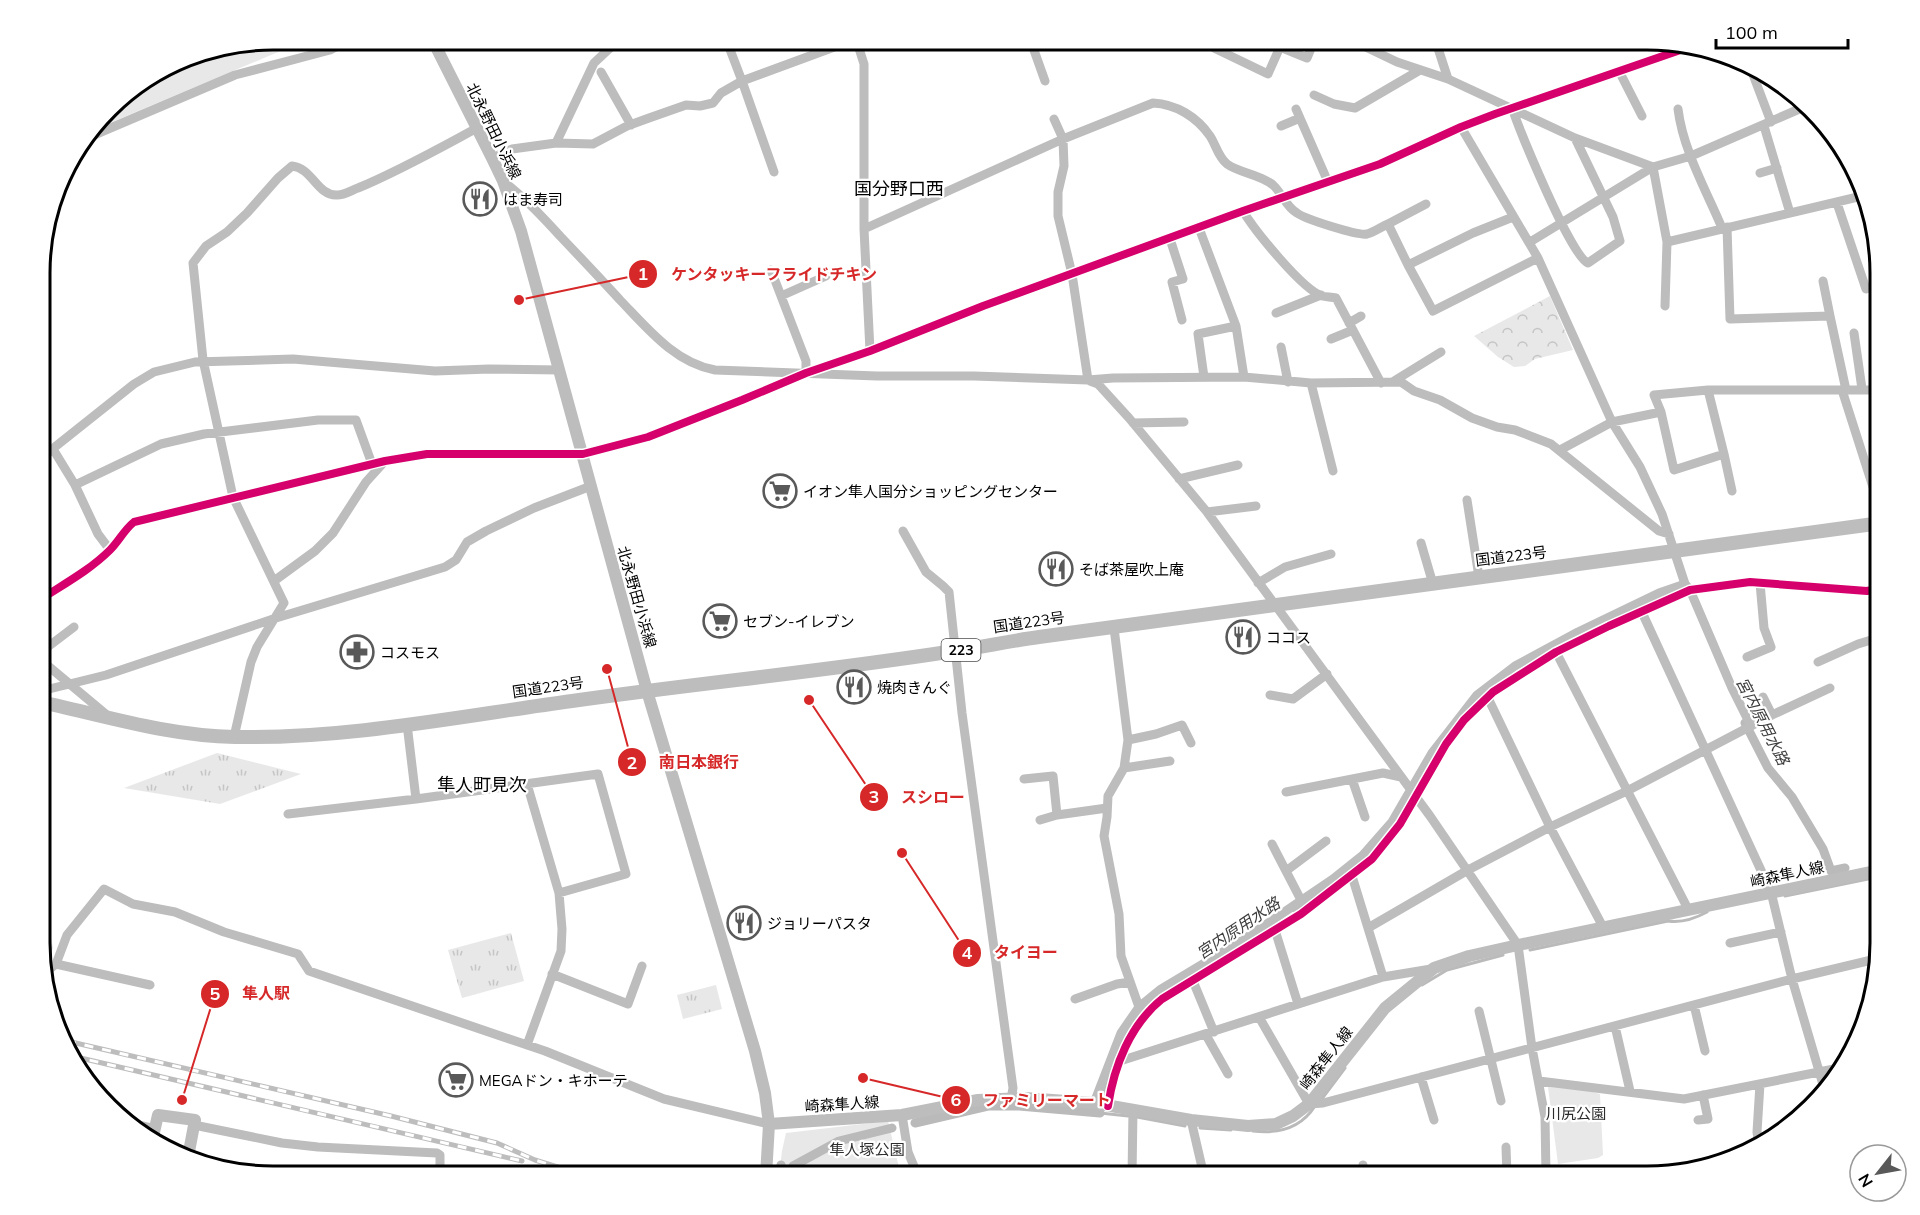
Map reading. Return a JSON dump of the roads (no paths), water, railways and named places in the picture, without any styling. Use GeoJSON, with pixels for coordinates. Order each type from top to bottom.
{"type":"FeatureCollection","features":[{"type":"Feature","properties":{"kind":"highway","name":"国道223号"},"geometry":{"type":"LineString","coordinates":[[50,704],[200,735],[301,736],[408,724],[955,651],[1021,639],[1870,525]]}},
{"type":"Feature","properties":{"kind":"main road","name":"北永野田小浜線"},"geometry":{"type":"LineString","coordinates":[[438,50],[503,181],[520,231],[648,691],[755,1051],[765,1093],[769,1124],[766,1166]]}},
{"type":"Feature","properties":{"kind":"main road","name":"崎森隼人線"},"geometry":{"type":"LineString","coordinates":[[769,1124],[902,1115],[969,1101],[1025,1098],[1094,1103],[1191,1120],[1248,1126],[1276,1124],[1293,1116],[1309,1104],[1385,1008],[1434,968],[1469,956],[1518,945],[1870,872]]}},
{"type":"Feature","properties":{"kind":"main road"},"geometry":{"type":"LineString","coordinates":[[154,1131],[158,1115],[195,1120],[189,1150]]}},
{"type":"Feature","properties":{"kind":"street"},"geometry":{"type":"LineString","coordinates":[[100,133],[235,75],[330,50]]}},
{"type":"Feature","properties":{"kind":"street"},"geometry":{"type":"LineString","coordinates":[[556,143],[594,63],[608,50]]}},
{"type":"Feature","properties":{"kind":"street"},"geometry":{"type":"LineString","coordinates":[[731,50],[774,172]]}},
{"type":"Feature","properties":{"kind":"street"},"geometry":{"type":"LineString","coordinates":[[492,158],[512,149],[556,143],[593,144],[631,125],[686,105],[700,106],[713,103],[721,93],[742,81],[826,50]]}},
{"type":"Feature","properties":{"kind":"street"},"geometry":{"type":"LineString","coordinates":[[860,50],[864,64],[864,229],[870,351]]}},
{"type":"Feature","properties":{"kind":"street"},"geometry":{"type":"LineString","coordinates":[[1034,50],[1045,81]]}},
{"type":"Feature","properties":{"kind":"street"},"geometry":{"type":"LineString","coordinates":[[1218,50],[1268,74],[1279,50]]}},
{"type":"Feature","properties":{"kind":"street"},"geometry":{"type":"LineString","coordinates":[[1287,50],[1307,58],[1310,50]]}},
{"type":"Feature","properties":{"kind":"street"},"geometry":{"type":"LineString","coordinates":[[1372,50],[1397,62],[1448,79],[1512,108],[1534,121],[1653,167]]}},
{"type":"Feature","properties":{"kind":"street"},"geometry":{"type":"LineString","coordinates":[[1439,50],[1448,79]]}},
{"type":"Feature","properties":{"kind":"street"},"geometry":{"type":"LineString","coordinates":[[50,593],[91,567],[110,550],[134,522],[385,461],[427,454],[583,454],[648,436],[983,306],[1243,211],[1380,164],[1461,127],[1677,51]]}},
{"type":"Feature","properties":{"kind":"street"},"geometry":{"type":"LineString","coordinates":[[1314,95],[1334,104],[1355,108],[1420,70]]}},
{"type":"Feature","properties":{"kind":"street"},"geometry":{"type":"LineString","coordinates":[[601,72],[631,125]]}},
{"type":"Feature","properties":{"kind":"street"},"geometry":{"type":"LineString","coordinates":[[1619,72],[1642,116]]}},
{"type":"Feature","properties":{"kind":"street"},"geometry":{"type":"LineString","coordinates":[[1753,76],[1768,124],[1777,168],[1790,213]]}},
{"type":"Feature","properties":{"kind":"street"},"geometry":{"type":"LineString","coordinates":[[864,229],[1063,140],[1153,103],[1167,104],[1181,109],[1209,135],[1221,158],[1228,165],[1249,172],[1272,184],[1296,213],[1365,235],[1426,204]]}},
{"type":"Feature","properties":{"kind":"street"},"geometry":{"type":"LineString","coordinates":[[1512,108],[1530,158],[1562,222],[1582,258],[1588,263],[1620,241],[1613,217],[1575,138]]}},
{"type":"Feature","properties":{"kind":"street"},"geometry":{"type":"LineString","coordinates":[[1678,109],[1680,123],[1691,156],[1725,228],[1730,319],[1830,316]]}},
{"type":"Feature","properties":{"kind":"street"},"geometry":{"type":"LineString","coordinates":[[1530,242],[1653,167],[1691,156],[1799,109]]}},
{"type":"Feature","properties":{"kind":"street"},"geometry":{"type":"LineString","coordinates":[[1281,126],[1298,113],[1328,182]]}},
{"type":"Feature","properties":{"kind":"street"},"geometry":{"type":"LineString","coordinates":[[1054,118],[1063,140],[1064,166],[1058,192],[1058,216],[1072,274],[1088,380]]}},
{"type":"Feature","properties":{"kind":"street"},"geometry":{"type":"LineString","coordinates":[[1461,127],[1530,242],[1612,422],[1640,467],[1669,534],[1688,587],[1751,726]]}},
{"type":"Feature","properties":{"kind":"street"},"geometry":{"type":"LineString","coordinates":[[234,737],[251,662],[257,646],[284,603],[233,497],[203,360],[193,263],[206,246],[227,232],[283,172],[292,166],[299,167],[312,176],[325,192],[338,196],[381,178],[477,129]]}},
{"type":"Feature","properties":{"kind":"street"},"geometry":{"type":"LineString","coordinates":[[1653,167],[1667,242],[1665,306]]}},
{"type":"Feature","properties":{"kind":"street"},"geometry":{"type":"LineString","coordinates":[[1760,173],[1777,168]]}},
{"type":"Feature","properties":{"kind":"street"},"geometry":{"type":"LineString","coordinates":[[503,181],[523,198],[672,351],[688,362],[703,368],[878,376],[974,376],[1088,380],[1244,377],[1311,383],[1401,382],[1414,391],[1440,400],[1472,418],[1497,427],[1515,430],[1551,444],[1659,531],[1669,534]]}},
{"type":"Feature","properties":{"kind":"street"},"geometry":{"type":"LineString","coordinates":[[1667,242],[1858,197]]}},
{"type":"Feature","properties":{"kind":"street"},"geometry":{"type":"LineString","coordinates":[[1837,203],[1849,249],[1866,289]]}},
{"type":"Feature","properties":{"kind":"street"},"geometry":{"type":"LineString","coordinates":[[1243,211],[1254,228],[1303,283],[1321,295],[1335,298],[1381,383]]}},
{"type":"Feature","properties":{"kind":"street"},"geometry":{"type":"LineString","coordinates":[[1408,266],[1473,233],[1513,217]]}},
{"type":"Feature","properties":{"kind":"street"},"geometry":{"type":"LineString","coordinates":[[1388,224],[1433,311],[1538,258]]}},
{"type":"Feature","properties":{"kind":"street"},"geometry":{"type":"LineString","coordinates":[[1199,228],[1236,326],[1244,377]]}},
{"type":"Feature","properties":{"kind":"street"},"geometry":{"type":"LineString","coordinates":[[1170,238],[1183,279],[1172,282],[1173,305],[1182,320]]}},
{"type":"Feature","properties":{"kind":"street"},"geometry":{"type":"LineString","coordinates":[[771,270],[806,361],[806,373]]}},
{"type":"Feature","properties":{"kind":"street"},"geometry":{"type":"LineString","coordinates":[[781,296],[826,276]]}},
{"type":"Feature","properties":{"kind":"street"},"geometry":{"type":"LineString","coordinates":[[1823,281],[1844,390],[1870,476]]}},
{"type":"Feature","properties":{"kind":"street"},"geometry":{"type":"LineString","coordinates":[[1275,313],[1321,295]]}},
{"type":"Feature","properties":{"kind":"street"},"geometry":{"type":"LineString","coordinates":[[1331,339],[1351,327],[1361,316]]}},
{"type":"Feature","properties":{"kind":"street"},"geometry":{"type":"LineString","coordinates":[[1204,377],[1198,334],[1236,326]]}},
{"type":"Feature","properties":{"kind":"street"},"geometry":{"type":"LineString","coordinates":[[1854,333],[1862,389]]}},
{"type":"Feature","properties":{"kind":"street"},"geometry":{"type":"LineString","coordinates":[[1281,347],[1288,382]]}},
{"type":"Feature","properties":{"kind":"street"},"geometry":{"type":"LineString","coordinates":[[1392,382],[1441,352]]}},
{"type":"Feature","properties":{"kind":"street"},"geometry":{"type":"LineString","coordinates":[[50,451],[134,384],[154,372],[203,360],[293,359],[435,371],[560,370]]}},
{"type":"Feature","properties":{"kind":"street"},"geometry":{"type":"LineString","coordinates":[[1088,380],[1098,384],[1207,512],[1414,794],[1518,945],[1532,1048],[1545,1117],[1546,1166]]}},
{"type":"Feature","properties":{"kind":"street"},"geometry":{"type":"LineString","coordinates":[[1311,383],[1333,471]]}},
{"type":"Feature","properties":{"kind":"street"},"geometry":{"type":"LineString","coordinates":[[1724,454],[1674,470],[1661,412],[1654,395],[1708,390],[1870,389]]}},
{"type":"Feature","properties":{"kind":"street"},"geometry":{"type":"LineString","coordinates":[[1708,390],[1732,491]]}},
{"type":"Feature","properties":{"kind":"street"},"geometry":{"type":"LineString","coordinates":[[1560,450],[1612,422],[1661,412]]}},
{"type":"Feature","properties":{"kind":"street"},"geometry":{"type":"LineString","coordinates":[[75,485],[161,444],[218,431],[318,420],[356,420],[372,464]]}},
{"type":"Feature","properties":{"kind":"street"},"geometry":{"type":"LineString","coordinates":[[1133,423],[1184,422]]}},
{"type":"Feature","properties":{"kind":"street"},"geometry":{"type":"LineString","coordinates":[[53,449],[75,485],[98,534],[110,550]]}},
{"type":"Feature","properties":{"kind":"street"},"geometry":{"type":"LineString","coordinates":[[274,581],[315,551],[333,533],[366,482],[385,461]]}},
{"type":"Feature","properties":{"kind":"street"},"geometry":{"type":"LineString","coordinates":[[1179,478],[1238,465]]}},
{"type":"Feature","properties":{"kind":"street"},"geometry":{"type":"LineString","coordinates":[[50,688],[104,675],[276,618],[445,567],[456,560],[467,542],[486,531],[534,508],[591,486]]}},
{"type":"Feature","properties":{"kind":"street"},"geometry":{"type":"LineString","coordinates":[[1467,500],[1479,577]]}},
{"type":"Feature","properties":{"kind":"street"},"geometry":{"type":"LineString","coordinates":[[1207,512],[1256,506]]}},
{"type":"Feature","properties":{"kind":"street"},"geometry":{"type":"LineString","coordinates":[[903,531],[926,572],[949,592],[1013,1088],[1011,1099]]}},
{"type":"Feature","properties":{"kind":"street"},"geometry":{"type":"LineString","coordinates":[[1421,543],[1433,584]]}},
{"type":"Feature","properties":{"kind":"street"},"geometry":{"type":"LineString","coordinates":[[1258,583],[1285,567],[1331,554]]}},
{"type":"Feature","properties":{"kind":"street"},"geometry":{"type":"LineString","coordinates":[[1094,1103],[1121,1033],[1138,1007],[1161,989],[1246,938],[1333,879],[1363,855],[1414,794],[1464,720],[1506,682],[1639,607],[1659,593],[1688,587],[1750,582],[1870,590]]}},
{"type":"Feature","properties":{"kind":"street"},"geometry":{"type":"LineString","coordinates":[[1747,657],[1771,647],[1764,628],[1760,583]]}},
{"type":"Feature","properties":{"kind":"street"},"geometry":{"type":"LineString","coordinates":[[1639,607],[1771,892],[1792,979],[1822,1081]]}},
{"type":"Feature","properties":{"kind":"street"},"geometry":{"type":"LineString","coordinates":[[1108,1106],[1110,1090],[1120,1061],[1130,1037],[1144,1016],[1162,999],[1301,914],[1372,859],[1391,837],[1446,733],[1477,695],[1515,666],[1571,636],[1639,607]]}},
{"type":"Feature","properties":{"kind":"street"},"geometry":{"type":"LineString","coordinates":[[50,645],[74,627]]}},
{"type":"Feature","properties":{"kind":"street"},"geometry":{"type":"LineString","coordinates":[[1114,628],[1128,740],[1124,768],[1108,796],[1104,836],[1119,914],[1120,948],[1138,1007]]}},
{"type":"Feature","properties":{"kind":"street"},"geometry":{"type":"LineString","coordinates":[[1818,662],[1870,640]]}},
{"type":"Feature","properties":{"kind":"street"},"geometry":{"type":"LineString","coordinates":[[1556,652],[1688,909]]}},
{"type":"Feature","properties":{"kind":"street"},"geometry":{"type":"LineString","coordinates":[[50,668],[110,717]]}},
{"type":"Feature","properties":{"kind":"street"},"geometry":{"type":"LineString","coordinates":[[1270,695],[1293,699],[1327,674]]}},
{"type":"Feature","properties":{"kind":"street"},"geometry":{"type":"LineString","coordinates":[[1368,928],[1468,870],[1706,751],[1772,715],[1830,688]]}},
{"type":"Feature","properties":{"kind":"street"},"geometry":{"type":"LineString","coordinates":[[1763,697],[1772,715]]}},
{"type":"Feature","properties":{"kind":"street"},"geometry":{"type":"LineString","coordinates":[[1488,698],[1550,828],[1603,927]]}},
{"type":"Feature","properties":{"kind":"street"},"geometry":{"type":"LineString","coordinates":[[408,724],[416,799]]}},
{"type":"Feature","properties":{"kind":"street"},"geometry":{"type":"LineString","coordinates":[[1128,740],[1182,725],[1191,743]]}},
{"type":"Feature","properties":{"kind":"street"},"geometry":{"type":"LineString","coordinates":[[1124,768],[1170,761]]}},
{"type":"Feature","properties":{"kind":"street"},"geometry":{"type":"LineString","coordinates":[[1286,792],[1383,773],[1401,777]]}},
{"type":"Feature","properties":{"kind":"street"},"geometry":{"type":"LineString","coordinates":[[288,814],[598,774],[626,874],[559,893]]}},
{"type":"Feature","properties":{"kind":"street"},"geometry":{"type":"LineString","coordinates":[[1024,778],[1053,776],[1057,815]]}},
{"type":"Feature","properties":{"kind":"street"},"geometry":{"type":"LineString","coordinates":[[1353,779],[1365,817]]}},
{"type":"Feature","properties":{"kind":"street"},"geometry":{"type":"LineString","coordinates":[[527,1045],[561,951],[562,929],[559,893],[528,784]]}},
{"type":"Feature","properties":{"kind":"street"},"geometry":{"type":"LineString","coordinates":[[1040,820],[1057,815],[1107,808]]}},
{"type":"Feature","properties":{"kind":"street"},"geometry":{"type":"LineString","coordinates":[[1286,871],[1326,841]]}},
{"type":"Feature","properties":{"kind":"street"},"geometry":{"type":"LineString","coordinates":[[1272,844],[1301,900]]}},
{"type":"Feature","properties":{"kind":"street"},"geometry":{"type":"LineString","coordinates":[[1352,876],[1383,977]]}},
{"type":"Feature","properties":{"kind":"street"},"geometry":{"type":"LineString","coordinates":[[51,968],[56,964],[66,935],[104,889],[133,904],[175,912],[224,932],[298,954],[309,971],[527,1045],[664,1099],[769,1124]]}},
{"type":"Feature","properties":{"kind":"street"},"geometry":{"type":"LineString","coordinates":[[1275,930],[1298,1004]]}},
{"type":"Feature","properties":{"kind":"street"},"geometry":{"type":"LineString","coordinates":[[1730,943],[1781,932]]}},
{"type":"Feature","properties":{"kind":"street"},"geometry":{"type":"LineString","coordinates":[[1259,1017],[1309,1104],[1323,1103],[1870,960]]}},
{"type":"Feature","properties":{"kind":"street"},"geometry":{"type":"LineString","coordinates":[[56,964],[150,986]]}},
{"type":"Feature","properties":{"kind":"street"},"geometry":{"type":"LineString","coordinates":[[552,974],[628,1004],[642,966]]}},
{"type":"Feature","properties":{"kind":"street"},"geometry":{"type":"LineString","coordinates":[[1120,1061],[1383,977],[1434,968]]}},
{"type":"Feature","properties":{"kind":"street"},"geometry":{"type":"LineString","coordinates":[[1193,981],[1210,1034],[1228,1074]]}},
{"type":"Feature","properties":{"kind":"street"},"geometry":{"type":"LineString","coordinates":[[1075,999],[1130,982]]}},
{"type":"Feature","properties":{"kind":"street"},"geometry":{"type":"LineString","coordinates":[[1694,1005],[1705,1051]]}},
{"type":"Feature","properties":{"kind":"street"},"geometry":{"type":"LineString","coordinates":[[1479,1011],[1501,1101]]}},
{"type":"Feature","properties":{"kind":"street"},"geometry":{"type":"LineString","coordinates":[[1615,1026],[1630,1092]]}},
{"type":"Feature","properties":{"kind":"street"},"geometry":{"type":"LineString","coordinates":[[1539,1081],[1684,1099],[1831,1069]]}},
{"type":"Feature","properties":{"kind":"street"},"geometry":{"type":"LineString","coordinates":[[1421,1077],[1434,1120]]}},
{"type":"Feature","properties":{"kind":"street"},"geometry":{"type":"LineString","coordinates":[[1758,1137],[1760,1084]]}},
{"type":"Feature","properties":{"kind":"street"},"geometry":{"type":"LineString","coordinates":[[1698,1120],[1708,1119],[1703,1095]]}},
{"type":"Feature","properties":{"kind":"street"},"geometry":{"type":"LineString","coordinates":[[1132,1166],[1134,1110]]}},
{"type":"Feature","properties":{"kind":"street"},"geometry":{"type":"LineString","coordinates":[[902,1115],[908,1152],[914,1166]]}},
{"type":"Feature","properties":{"kind":"street"},"geometry":{"type":"LineString","coordinates":[[1191,1120],[1202,1166]]}},
{"type":"Feature","properties":{"kind":"street"},"geometry":{"type":"LineString","coordinates":[[194,1125],[282,1143],[436,1153],[440,1155],[440,1166]]}},
{"type":"Feature","properties":{"kind":"street"},"geometry":{"type":"LineString","coordinates":[[1506,1147],[1507,1166]]}},
{"type":"Feature","properties":{"kind":"waterway","name":"宮内原用水路"},"geometry":{"type":"LineString","coordinates":[[1633,610],[1670,594]]}},
{"type":"Feature","properties":{"kind":"waterway","name":"宮内原用水路"},"geometry":{"type":"LineString","coordinates":[[1745,723],[1768,768],[1792,797],[1823,849],[1831,871],[1845,868]]}},
{"type":"Feature","properties":{"kind":"waterway"},"geometry":{"type":"LineString","coordinates":[[1785,896],[1870,879]]}},
{"type":"Feature","properties":{"kind":"waterway","name":"宮内原用水路"},"geometry":{"type":"LineString","coordinates":[[1296,909],[1330,887]]}},
{"type":"Feature","properties":{"kind":"waterway"},"geometry":{"type":"LineString","coordinates":[[1530,950],[1668,921],[1683,921],[1707,912]]}},
{"type":"Feature","properties":{"kind":"waterway"},"geometry":{"type":"LineString","coordinates":[[1422,985],[1447,970],[1503,955]]}},
{"type":"Feature","properties":{"kind":"waterway","name":"宮内原用水路"},"geometry":{"type":"LineString","coordinates":[[1103,1095],[1123,1041],[1142,1010]]}},
{"type":"Feature","properties":{"kind":"waterway"},"geometry":{"type":"LineString","coordinates":[[1321,1100],[1345,1068]]}},
{"type":"Feature","properties":{"kind":"waterway","name":"宮内原用水路"},"geometry":{"type":"LineString","coordinates":[[915,1123],[988,1106],[1019,1106],[1100,1113]]}},
{"type":"Feature","properties":{"kind":"waterway"},"geometry":{"type":"LineString","coordinates":[[1253,1131],[1288,1128],[1303,1120],[1315,1106]]}},
{"type":"Feature","properties":{"kind":"waterway"},"geometry":{"type":"LineString","coordinates":[[1100,1113],[1128,1116]]}},
{"type":"Feature","properties":{"kind":"waterway"},"geometry":{"type":"LineString","coordinates":[[1137,1117],[1185,1126]]}},
{"type":"Feature","properties":{"kind":"waterway","name":"宮内原用水路"},"geometry":{"type":"LineString","coordinates":[[793,1166],[839,1141],[892,1128]]}},
{"type":"Feature","properties":{"kind":"waterway"},"geometry":{"type":"LineString","coordinates":[[1200,1128],[1231,1130]]}},
{"type":"Feature","properties":{"kind":"railway"},"geometry":{"type":"LineString","coordinates":[[74,1043],[497,1143],[554,1166]]}},
{"type":"Feature","properties":{"kind":"railway"},"geometry":{"type":"LineString","coordinates":[[82,1058],[522,1161]]}},
{"type":"Feature","properties":{"kind":"place","name":"はま寿司"},"geometry":{"type":"Point","coordinates":[480,199]}},
{"type":"Feature","properties":{"kind":"place","name":"ケンタッキーフライドチキン"},"geometry":{"type":"Point","coordinates":[519,300]}},
{"type":"Feature","properties":{"kind":"place","name":"イオン隼人国分ショッピングセンター"},"geometry":{"type":"Point","coordinates":[780,491]}},
{"type":"Feature","properties":{"kind":"place","name":"そば茶屋吹上庵"},"geometry":{"type":"Point","coordinates":[1056,569]}},
{"type":"Feature","properties":{"kind":"place","name":"セブン-イレブン"},"geometry":{"type":"Point","coordinates":[720,621]}},
{"type":"Feature","properties":{"kind":"place","name":"ココス"},"geometry":{"type":"Point","coordinates":[1243,637]}},
{"type":"Feature","properties":{"kind":"place","name":"コスモス"},"geometry":{"type":"Point","coordinates":[357,652]}},
{"type":"Feature","properties":{"kind":"place","name":"南日本銀行"},"geometry":{"type":"Point","coordinates":[607,669]}},
{"type":"Feature","properties":{"kind":"place","name":"焼肉きんぐ"},"geometry":{"type":"Point","coordinates":[854,687]}},
{"type":"Feature","properties":{"kind":"place","name":"スシロー"},"geometry":{"type":"Point","coordinates":[809,700]}},
{"type":"Feature","properties":{"kind":"place","name":"タイヨー"},"geometry":{"type":"Point","coordinates":[902,853]}},
{"type":"Feature","properties":{"kind":"place","name":"ジョリーパスタ"},"geometry":{"type":"Point","coordinates":[744,923]}},
{"type":"Feature","properties":{"kind":"place","name":"ファミリーマート"},"geometry":{"type":"Point","coordinates":[863,1078]}},
{"type":"Feature","properties":{"kind":"place","name":"MEGAドン・キホーテ"},"geometry":{"type":"Point","coordinates":[456,1080]}},
{"type":"Feature","properties":{"kind":"place","name":"隼人駅"},"geometry":{"type":"Point","coordinates":[182,1100]}},
{"type":"Feature","properties":{"kind":"district","name":"国分野口西"},"geometry":{"type":"Point","coordinates":[899,188]}},
{"type":"Feature","properties":{"kind":"district","name":"隼人町見次"},"geometry":{"type":"Point","coordinates":[482,784]}},
{"type":"Feature","properties":{"kind":"park label","name":"川尻公園"},"geometry":{"type":"Point","coordinates":[1576,1113]}},
{"type":"Feature","properties":{"kind":"park label","name":"隼人塚公園"},"geometry":{"type":"Point","coordinates":[867,1149]}}]}
